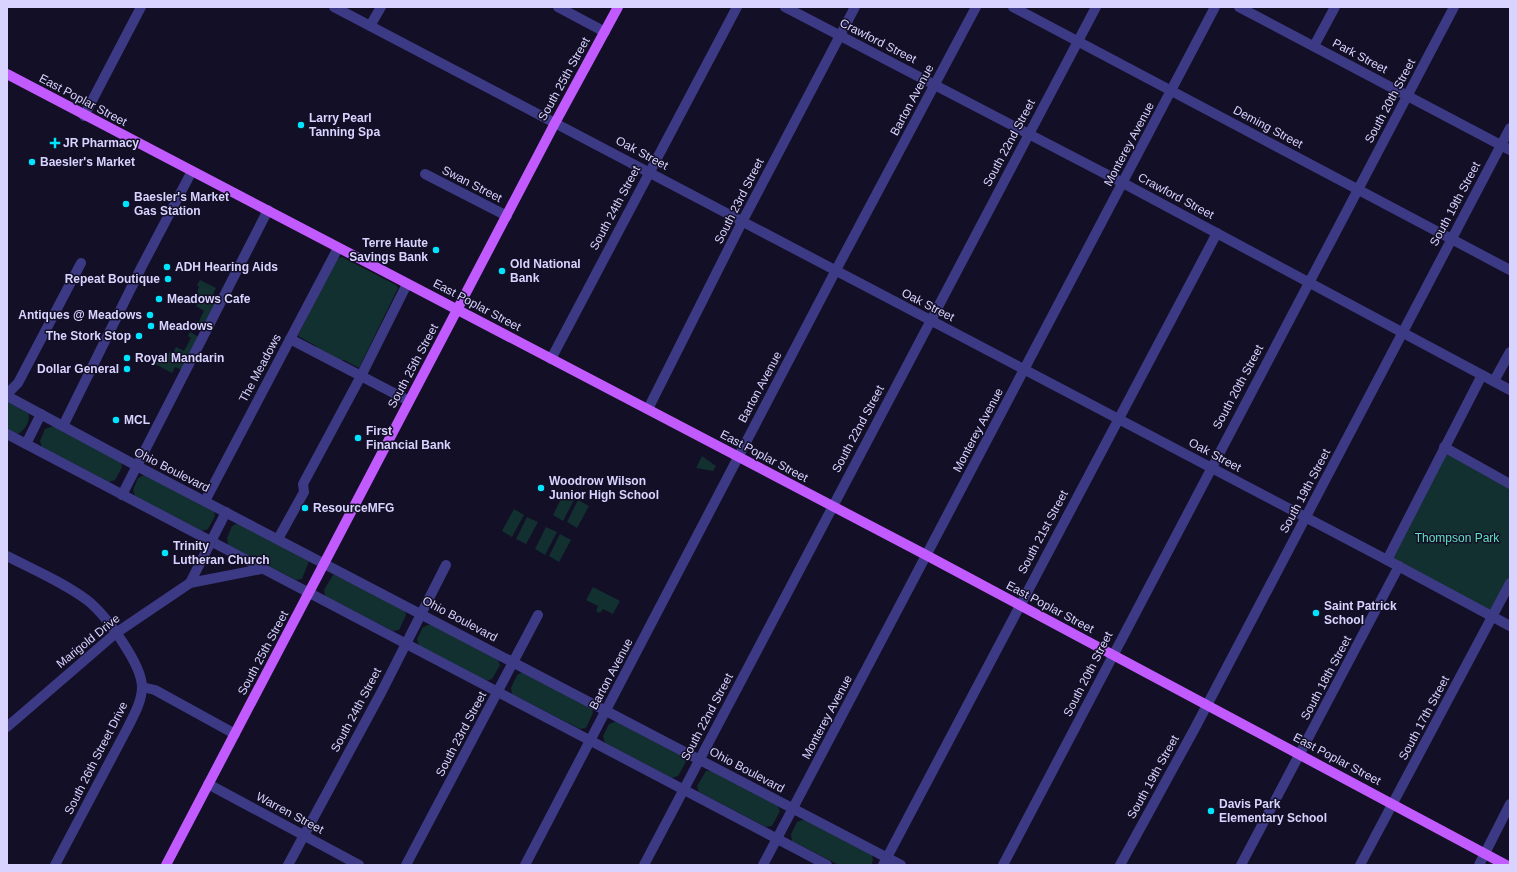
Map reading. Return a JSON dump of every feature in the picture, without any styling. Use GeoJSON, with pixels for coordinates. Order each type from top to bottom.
{"type":"FeatureCollection","features":[{"type":"Feature","properties":{"kind":"main road","name":"South 25th Street"},"geometry":{"type":"LineString","coordinates":[[166,865],[457,309],[618,7]]}},
{"type":"Feature","properties":{"kind":"main road","name":"East Poplar Street"},"geometry":{"type":"LineString","coordinates":[[7,74],[84,116],[268,210],[832,506],[1207,704],[1506,865]]}},
{"type":"Feature","properties":{"kind":"street"},"geometry":{"type":"LineString","coordinates":[[84,116],[141,7]]}},
{"type":"Feature","properties":{"kind":"street","name":"Oak Street"},"geometry":{"type":"LineString","coordinates":[[334,7],[1400,566],[1510,626]]}},
{"type":"Feature","properties":{"kind":"street"},"geometry":{"type":"LineString","coordinates":[[370,26],[381,7]]}},
{"type":"Feature","properties":{"kind":"street"},"geometry":{"type":"LineString","coordinates":[[558,7],[605,32]]}},
{"type":"Feature","properties":{"kind":"street","name":"South 24th Street"},"geometry":{"type":"LineString","coordinates":[[551,359],[737,7]]}},
{"type":"Feature","properties":{"kind":"street","name":"Crawford Street"},"geometry":{"type":"LineString","coordinates":[[785,7],[1123,183],[1402,334],[1510,390]]}},
{"type":"Feature","properties":{"kind":"street","name":"South 23rd Street"},"geometry":{"type":"LineString","coordinates":[[648,409],[742,222],[855,7]]}},
{"type":"Feature","properties":{"kind":"street","name":"Barton Avenue"},"geometry":{"type":"LineString","coordinates":[[525,865],[607,711],[836,270],[976,7]]}},
{"type":"Feature","properties":{"kind":"street","name":"Deming Street"},"geometry":{"type":"LineString","coordinates":[[1014,7],[1510,270]]}},
{"type":"Feature","properties":{"kind":"street","name":"South 22nd Street"},"geometry":{"type":"LineString","coordinates":[[644,865],[930,320],[1079,42],[1096,7]]}},
{"type":"Feature","properties":{"kind":"street","name":"Monterey Avenue"},"geometry":{"type":"LineString","coordinates":[[763,865],[794,809],[1215,7]]}},
{"type":"Feature","properties":{"kind":"street","name":"Park Street"},"geometry":{"type":"LineString","coordinates":[[1239,7],[1506,148]]}},
{"type":"Feature","properties":{"kind":"street"},"geometry":{"type":"LineString","coordinates":[[1314,46],[1335,7]]}},
{"type":"Feature","properties":{"kind":"street","name":"South 20th Street"},"geometry":{"type":"LineString","coordinates":[[1003,865],[1307,282],[1358,190],[1454,7]]}},
{"type":"Feature","properties":{"kind":"street","name":"South 19th Street"},"geometry":{"type":"LineString","coordinates":[[1120,865],[1207,704],[1452,238],[1506,148],[1510,128]]}},
{"type":"Feature","properties":{"kind":"street"},"geometry":{"type":"LineString","coordinates":[[63,426],[142,266],[192,171]]}},
{"type":"Feature","properties":{"kind":"street","name":"Swan Street"},"geometry":{"type":"LineString","coordinates":[[425,174],[507,216]]}},
{"type":"Feature","properties":{"kind":"street"},"geometry":{"type":"LineString","coordinates":[[122,495],[268,210]]}},
{"type":"Feature","properties":{"kind":"street","name":"South 21st Street"},"geometry":{"type":"LineString","coordinates":[[885,861],[1217,233]]}},
{"type":"Feature","properties":{"kind":"street","name":"The Meadows"},"geometry":{"type":"LineString","coordinates":[[205,501],[338,248]]}},
{"type":"Feature","properties":{"kind":"street"},"geometry":{"type":"LineString","coordinates":[[7,395],[18,383],[81,262]]}},
{"type":"Feature","properties":{"kind":"street"},"geometry":{"type":"LineString","coordinates":[[278,539],[304,492],[303,484],[362,376],[408,284]]}},
{"type":"Feature","properties":{"kind":"street"},"geometry":{"type":"LineString","coordinates":[[290,339],[409,401]]}},
{"type":"Feature","properties":{"kind":"street"},"geometry":{"type":"LineString","coordinates":[[1494,381],[1510,352]]}},
{"type":"Feature","properties":{"kind":"street"},"geometry":{"type":"LineString","coordinates":[[1387,560],[1482,375]]}},
{"type":"Feature","properties":{"kind":"street","name":"Ohio Boulevard"},"geometry":{"type":"LineString","coordinates":[[7,395],[137,466],[794,809],[885,861],[901,865]]}},
{"type":"Feature","properties":{"kind":"street"},"geometry":{"type":"LineString","coordinates":[[26,444],[41,414]]}},
{"type":"Feature","properties":{"kind":"street"},"geometry":{"type":"LineString","coordinates":[[7,434],[827,865]]}},
{"type":"Feature","properties":{"kind":"street"},"geometry":{"type":"LineString","coordinates":[[1444,447],[1510,484]]}},
{"type":"Feature","properties":{"kind":"street","name":"Marigold Drive"},"geometry":{"type":"LineString","coordinates":[[190,583],[226,512]]}},
{"type":"Feature","properties":{"kind":"street","name":"South 26th Street Drive"},"geometry":{"type":"LineString","coordinates":[[7,556],[72,589],[89,602],[116,633],[130,652],[138,671],[142,686],[137,708],[128,727],[55,865]]}},
{"type":"Feature","properties":{"kind":"street","name":"South 24th Street"},"geometry":{"type":"LineString","coordinates":[[288,865],[382,691],[404,644],[446,565]]}},
{"type":"Feature","properties":{"kind":"street","name":"South 18th Street"},"geometry":{"type":"LineString","coordinates":[[1241,865],[1400,566]]}},
{"type":"Feature","properties":{"kind":"street","name":"Marigold Drive"},"geometry":{"type":"LineString","coordinates":[[7,727],[116,633],[190,583],[262,569]]}},
{"type":"Feature","properties":{"kind":"street","name":"South 17th Street"},"geometry":{"type":"LineString","coordinates":[[1360,865],[1510,583]]}},
{"type":"Feature","properties":{"kind":"street","name":"South 23rd Street"},"geometry":{"type":"LineString","coordinates":[[406,865],[538,615]]}},
{"type":"Feature","properties":{"kind":"street"},"geometry":{"type":"LineString","coordinates":[[142,686],[155,690],[234,734]]}},
{"type":"Feature","properties":{"kind":"street","name":"Warren Street"},"geometry":{"type":"LineString","coordinates":[[208,784],[359,865]]}},
{"type":"Feature","properties":{"kind":"street"},"geometry":{"type":"LineString","coordinates":[[1479,865],[1510,804]]}},
{"type":"Feature","properties":{"kind":"green space"},"geometry":{"type":"Polygon","coordinates":[[[342,257],[396,285],[398,288],[359,368],[344,360],[339,361],[318,350],[316,346],[298,336],[336,259],[342,257]]]}},
{"type":"Feature","properties":{"kind":"green space"},"geometry":{"type":"Polygon","coordinates":[[[200,280],[216,288],[213,294],[219,297],[202,330],[193,325],[195,321],[198,323],[204,311],[196,306],[199,300],[197,298],[199,293],[197,292],[199,287],[197,285],[200,280]]]}},
{"type":"Feature","properties":{"kind":"green space"},"geometry":{"type":"Polygon","coordinates":[[[190,332],[199,337],[182,370],[175,367],[172,373],[155,364],[163,355],[167,356],[170,351],[173,353],[176,347],[184,351],[191,338],[188,336],[190,332]]]}},
{"type":"Feature","properties":{"kind":"green space"},"geometry":{"type":"Polygon","coordinates":[[[7,402],[28,413],[29,416],[26,427],[17,434],[7,429],[7,402]]]}},
{"type":"Feature","properties":{"kind":"green space"},"geometry":{"type":"Polygon","coordinates":[[[54,426],[121,461],[122,467],[115,480],[109,482],[42,447],[40,441],[45,429],[54,426]]]}},
{"type":"Feature","properties":{"kind":"green space","name":"Thompson Park"},"geometry":{"type":"Polygon","coordinates":[[[1444,447],[1510,484],[1510,583],[1493,617],[1387,560],[1444,447]]]}},
{"type":"Feature","properties":{"kind":"green space"},"geometry":{"type":"Polygon","coordinates":[[[702,456],[716,466],[713,471],[696,468],[702,456]]]}},
{"type":"Feature","properties":{"kind":"green space"},"geometry":{"type":"Polygon","coordinates":[[[144,475],[214,510],[215,516],[208,529],[202,531],[135,496],[133,490],[138,478],[144,475]]]}},
{"type":"Feature","properties":{"kind":"green space"},"geometry":{"type":"Polygon","coordinates":[[[564,493],[575,498],[563,521],[553,515],[564,493]]]}},
{"type":"Feature","properties":{"kind":"green space"},"geometry":{"type":"Polygon","coordinates":[[[578,500],[589,506],[577,528],[567,522],[578,500]]]}},
{"type":"Feature","properties":{"kind":"green space"},"geometry":{"type":"Polygon","coordinates":[[[514,509],[524,515],[512,537],[502,531],[514,509]]]}},
{"type":"Feature","properties":{"kind":"green space"},"geometry":{"type":"Polygon","coordinates":[[[527,517],[538,522],[526,544],[516,539],[527,517]]]}},
{"type":"Feature","properties":{"kind":"green space"},"geometry":{"type":"Polygon","coordinates":[[[238,523],[309,561],[302,579],[296,580],[228,545],[227,538],[232,526],[238,523]]]}},
{"type":"Feature","properties":{"kind":"green space"},"geometry":{"type":"Polygon","coordinates":[[[546,527],[557,532],[545,555],[535,549],[546,527]]]}},
{"type":"Feature","properties":{"kind":"green space"},"geometry":{"type":"Polygon","coordinates":[[[560,534],[571,540],[559,562],[549,556],[560,534]]]}},
{"type":"Feature","properties":{"kind":"green space"},"geometry":{"type":"Polygon","coordinates":[[[333,575],[405,610],[406,615],[399,630],[393,631],[325,596],[324,590],[333,575]]]}},
{"type":"Feature","properties":{"kind":"green space"},"geometry":{"type":"Polygon","coordinates":[[[593,587],[620,601],[613,614],[603,609],[600,613],[596,611],[598,606],[586,600],[593,587]]]}},
{"type":"Feature","properties":{"kind":"green space"},"geometry":{"type":"Polygon","coordinates":[[[431,624],[498,660],[500,665],[492,679],[486,681],[419,646],[417,639],[423,627],[431,624]]]}},
{"type":"Feature","properties":{"kind":"green space"},"geometry":{"type":"Polygon","coordinates":[[[522,672],[592,708],[593,713],[586,728],[580,729],[512,694],[511,688],[517,675],[522,672]]]}},
{"type":"Feature","properties":{"kind":"green space"},"geometry":{"type":"Polygon","coordinates":[[[617,721],[684,757],[686,762],[678,776],[672,778],[605,743],[603,736],[609,724],[617,721]]]}},
{"type":"Feature","properties":{"kind":"green space"},"geometry":{"type":"Polygon","coordinates":[[[706,771],[711,771],[778,806],[780,811],[772,826],[766,827],[699,792],[697,786],[706,771]]]}},
{"type":"Feature","properties":{"kind":"green space"},"geometry":{"type":"Polygon","coordinates":[[[805,819],[872,854],[873,860],[871,865],[839,865],[792,841],[791,834],[797,822],[805,819]]]}},
{"type":"Feature","properties":{"kind":"place","name":"Larry Pearl Tanning Spa"},"geometry":{"type":"Point","coordinates":[301,125]}},
{"type":"Feature","properties":{"kind":"place","name":"JR Pharmacy"},"geometry":{"type":"Point","coordinates":[55,143]}},
{"type":"Feature","properties":{"kind":"place","name":"Baesler's Market"},"geometry":{"type":"Point","coordinates":[32,162]}},
{"type":"Feature","properties":{"kind":"place","name":"Baesler's Market Gas Station"},"geometry":{"type":"Point","coordinates":[126,204]}},
{"type":"Feature","properties":{"kind":"place","name":"Terre Haute Savings Bank"},"geometry":{"type":"Point","coordinates":[436,250]}},
{"type":"Feature","properties":{"kind":"place","name":"ADH Hearing Aids"},"geometry":{"type":"Point","coordinates":[167,267]}},
{"type":"Feature","properties":{"kind":"place","name":"Old National Bank"},"geometry":{"type":"Point","coordinates":[502,271]}},
{"type":"Feature","properties":{"kind":"place","name":"Repeat Boutique"},"geometry":{"type":"Point","coordinates":[168,279]}},
{"type":"Feature","properties":{"kind":"place","name":"Meadows Cafe"},"geometry":{"type":"Point","coordinates":[159,299]}},
{"type":"Feature","properties":{"kind":"place","name":"Antiques @ Meadows"},"geometry":{"type":"Point","coordinates":[150,315]}},
{"type":"Feature","properties":{"kind":"place","name":"Meadows"},"geometry":{"type":"Point","coordinates":[151,326]}},
{"type":"Feature","properties":{"kind":"place","name":"The Stork Stop"},"geometry":{"type":"Point","coordinates":[139,336]}},
{"type":"Feature","properties":{"kind":"place","name":"Royal Mandarin"},"geometry":{"type":"Point","coordinates":[127,358]}},
{"type":"Feature","properties":{"kind":"place","name":"Dollar General"},"geometry":{"type":"Point","coordinates":[127,369]}},
{"type":"Feature","properties":{"kind":"place","name":"MCL"},"geometry":{"type":"Point","coordinates":[116,420]}},
{"type":"Feature","properties":{"kind":"place","name":"First Financial Bank"},"geometry":{"type":"Point","coordinates":[358,438]}},
{"type":"Feature","properties":{"kind":"place","name":"Woodrow Wilson Junior High School"},"geometry":{"type":"Point","coordinates":[541,488]}},
{"type":"Feature","properties":{"kind":"place","name":"ResourceMFG"},"geometry":{"type":"Point","coordinates":[305,508]}},
{"type":"Feature","properties":{"kind":"place","name":"Trinity Lutheran Church"},"geometry":{"type":"Point","coordinates":[165,553]}},
{"type":"Feature","properties":{"kind":"place","name":"Saint Patrick School"},"geometry":{"type":"Point","coordinates":[1316,613]}},
{"type":"Feature","properties":{"kind":"place","name":"Davis Park Elementary School"},"geometry":{"type":"Point","coordinates":[1211,811]}}]}
